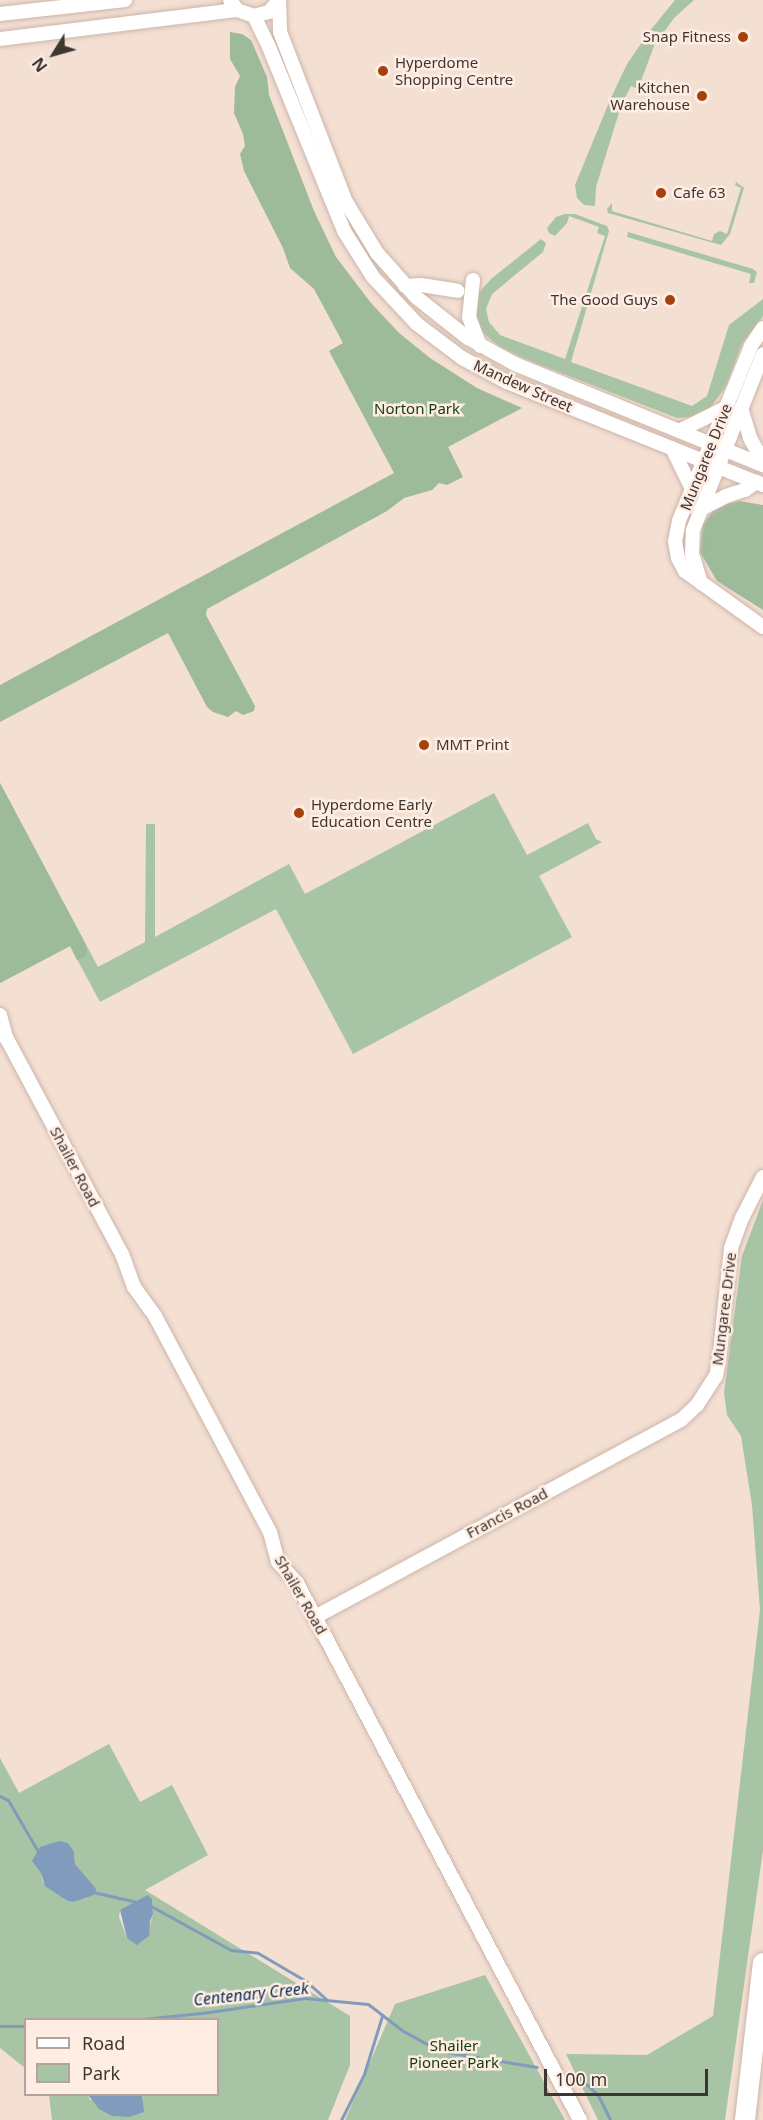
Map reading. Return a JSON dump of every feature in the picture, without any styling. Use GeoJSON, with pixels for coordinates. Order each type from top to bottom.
{"type":"FeatureCollection","features":[{"type":"Feature","properties":{"kind":"highway"},"geometry":{"type":"LineString","coordinates":[[745,2120],[763,1963]]}},
{"type":"Feature","properties":{"kind":"street"},"geometry":{"type":"LineString","coordinates":[[0,14],[125,0]]}},
{"type":"Feature","properties":{"kind":"street"},"geometry":{"type":"LineString","coordinates":[[0,39],[233,5],[254,16],[269,12],[279,0]]}},
{"type":"Feature","properties":{"kind":"street","name":"Mandew Street"},"geometry":{"type":"LineString","coordinates":[[279,0],[280,32],[342,194],[369,242],[405,286],[445,321],[480,346],[515,364],[718,447],[763,463]]}},
{"type":"Feature","properties":{"kind":"street","name":"Mandew Street"},"geometry":{"type":"LineString","coordinates":[[254,16],[273,57],[338,220],[366,266],[399,306],[446,347],[484,371],[759,484]]}},
{"type":"Feature","properties":{"kind":"street"},"geometry":{"type":"LineString","coordinates":[[473,280],[469,317],[480,346]]}},
{"type":"Feature","properties":{"kind":"street"},"geometry":{"type":"LineString","coordinates":[[405,286],[421,285],[458,291]]}},
{"type":"Feature","properties":{"kind":"street","name":"Mungaree Drive"},"geometry":{"type":"LineString","coordinates":[[718,447],[725,408],[751,346],[763,328]]}},
{"type":"Feature","properties":{"kind":"street","name":"Mungaree Drive"},"geometry":{"type":"LineString","coordinates":[[701,583],[692,543],[711,464],[718,447],[741,408],[763,354]]}},
{"type":"Feature","properties":{"kind":"street"},"geometry":{"type":"LineString","coordinates":[[679,431],[725,408]]}},
{"type":"Feature","properties":{"kind":"street"},"geometry":{"type":"LineString","coordinates":[[741,408],[750,438],[763,463]]}},
{"type":"Feature","properties":{"kind":"street"},"geometry":{"type":"LineString","coordinates":[[672,448],[693,491]]}},
{"type":"Feature","properties":{"kind":"street","name":"Mungaree Drive"},"geometry":{"type":"LineString","coordinates":[[711,464],[693,491],[677,528],[675,547],[682,568],[763,627]]}},
{"type":"Feature","properties":{"kind":"street"},"geometry":{"type":"LineString","coordinates":[[701,509],[726,496],[759,484]]}},
{"type":"Feature","properties":{"kind":"street","name":"Shailer Road"},"geometry":{"type":"LineString","coordinates":[[0,1015],[4,1035],[122,1254],[134,1287],[155,1316],[270,1532],[278,1562],[297,1583],[580,2120]]}},
{"type":"Feature","properties":{"kind":"street","name":"Mungaree Drive"},"geometry":{"type":"LineString","coordinates":[[697,1405],[716,1376],[731,1248],[742,1218],[763,1178]]}},
{"type":"Feature","properties":{"kind":"street","name":"Francis Road"},"geometry":{"type":"LineString","coordinates":[[315,1617],[670,1425],[697,1405]]}},
{"type":"Feature","properties":{"kind":"green space"},"geometry":{"type":"Polygon","coordinates":[[[675,0],[694,0],[674,18],[654,46],[638,89],[631,86],[621,106],[596,187],[595,206],[584,205],[577,198],[575,185],[610,100],[627,64],[675,0]]]}},
{"type":"Feature","properties":{"kind":"green space","name":"Norton Park"},"geometry":{"type":"Polygon","coordinates":[[[230,32],[242,34],[251,40],[267,77],[269,95],[314,211],[336,257],[371,303],[399,333],[430,358],[477,388],[522,408],[448,447],[463,477],[447,485],[439,483],[432,490],[404,498],[387,511],[207,609],[206,615],[255,706],[254,711],[243,715],[236,711],[228,717],[213,712],[207,707],[168,633],[0,722],[0,685],[394,473],[329,351],[343,343],[314,289],[290,268],[283,248],[244,171],[240,154],[245,146],[243,134],[234,113],[235,87],[240,76],[230,59],[230,32]]]}},
{"type":"Feature","properties":{"kind":"green space"},"geometry":{"type":"Polygon","coordinates":[[[736,182],[744,188],[730,234],[721,245],[608,213],[607,209],[612,203],[612,211],[712,241],[714,234],[720,231],[727,234],[741,188],[735,185],[736,182]]]}},
{"type":"Feature","properties":{"kind":"green space"},"geometry":{"type":"Polygon","coordinates":[[[575,214],[607,226],[609,231],[571,362],[692,406],[707,396],[729,325],[763,299],[763,316],[742,344],[726,386],[708,411],[694,417],[677,418],[525,359],[500,347],[484,334],[476,323],[473,307],[477,295],[491,279],[541,239],[546,243],[543,252],[492,294],[486,309],[489,322],[500,335],[565,359],[605,236],[597,233],[599,227],[569,216],[567,223],[555,236],[549,233],[547,228],[556,217],[575,214]]]}},
{"type":"Feature","properties":{"kind":"green space"},"geometry":{"type":"Polygon","coordinates":[[[628,232],[753,269],[757,272],[754,283],[749,283],[751,274],[627,237],[628,232]]]}},
{"type":"Feature","properties":{"kind":"green space"},"geometry":{"type":"Polygon","coordinates":[[[739,501],[763,505],[763,610],[717,581],[700,552],[703,524],[713,511],[726,504],[739,501]]]}},
{"type":"Feature","properties":{"kind":"green space"},"geometry":{"type":"Polygon","coordinates":[[[0,783],[98,967],[145,942],[146,824],[155,824],[155,937],[289,864],[305,894],[494,793],[527,855],[588,823],[596,839],[602,842],[539,876],[572,937],[353,1054],[276,909],[100,1002],[70,946],[0,983],[0,783]]]}},
{"type":"Feature","properties":{"kind":"green space"},"geometry":{"type":"Polygon","coordinates":[[[0,783],[86,945],[87,955],[77,960],[70,946],[0,983],[0,783]]]}},
{"type":"Feature","properties":{"kind":"green space"},"geometry":{"type":"Polygon","coordinates":[[[763,1200],[763,1850],[725,2120],[598,2120],[566,2054],[647,2055],[713,2016],[760,1610],[752,1505],[741,1436],[727,1415],[724,1393],[742,1256],[763,1200]]]}},
{"type":"Feature","properties":{"kind":"green space"},"geometry":{"type":"Polygon","coordinates":[[[109,1744],[140,1802],[172,1785],[208,1855],[145,1890],[350,2016],[350,2065],[328,2120],[52,2120],[49,2096],[88,2096],[90,2100],[143,2100],[142,2096],[219,2096],[219,2018],[24,2018],[24,2067],[0,2048],[0,1758],[19,1793],[109,1744]],[[74,1852],[41,1873],[43,1882],[66,1900],[87,1879],[75,1864],[74,1852]],[[152,1899],[120,1910],[119,1917],[127,1938],[148,1932],[153,1914],[152,1899]]]}},
{"type":"Feature","properties":{"kind":"green space","name":"Shailer Pioneer Park"},"geometry":{"type":"Polygon","coordinates":[[[485,1975],[565,2120],[345,2120],[395,2004],[485,1975]]]}},
{"type":"Feature","properties":{"kind":"water"},"geometry":{"type":"Polygon","coordinates":[[[59,1841],[68,1843],[74,1852],[75,1864],[96,1889],[94,1895],[73,1902],[45,1886],[41,1873],[32,1861],[40,1847],[59,1841]]]}},
{"type":"Feature","properties":{"kind":"water"},"geometry":{"type":"Polygon","coordinates":[[[148,1895],[152,1899],[153,1914],[149,1936],[137,1945],[127,1938],[120,1910],[148,1895]]]}},
{"type":"Feature","properties":{"kind":"water"},"geometry":{"type":"Polygon","coordinates":[[[89,2096],[142,2096],[144,2112],[129,2117],[112,2116],[99,2109],[89,2096]]]}},
{"type":"Feature","properties":{"kind":"waterway"},"geometry":{"type":"LineString","coordinates":[[0,1796],[8,1800],[39,1853]]}},
{"type":"Feature","properties":{"kind":"waterway"},"geometry":{"type":"LineString","coordinates":[[93,1892],[137,1902]]}},
{"type":"Feature","properties":{"kind":"waterway"},"geometry":{"type":"LineString","coordinates":[[149,1905],[231,1950],[258,1953],[306,1981],[326,1999]]}},
{"type":"Feature","properties":{"kind":"waterway","name":"Centenary Creek"},"geometry":{"type":"LineString","coordinates":[[153,2018],[305,1998],[368,2004],[403,2031],[440,2051],[537,2067]]}},
{"type":"Feature","properties":{"kind":"waterway"},"geometry":{"type":"LineString","coordinates":[[341,2120],[364,2074],[382,2016]]}},
{"type":"Feature","properties":{"kind":"waterway","name":"Centenary Creek"},"geometry":{"type":"LineString","coordinates":[[0,2026],[24,2026]]}},
{"type":"Feature","properties":{"kind":"waterway","name":"Centenary Creek"},"geometry":{"type":"LineString","coordinates":[[577,2075],[598,2095],[610,2120]]}},
{"type":"Feature","properties":{"kind":"place","name":"Snap Fitness"},"geometry":{"type":"Point","coordinates":[743,37]}},
{"type":"Feature","properties":{"kind":"place","name":"Hyperdome Shopping Centre"},"geometry":{"type":"Point","coordinates":[383,71]}},
{"type":"Feature","properties":{"kind":"place","name":"Kitchen Warehouse"},"geometry":{"type":"Point","coordinates":[702,96]}},
{"type":"Feature","properties":{"kind":"place","name":"Cafe 63"},"geometry":{"type":"Point","coordinates":[661,193]}},
{"type":"Feature","properties":{"kind":"place","name":"The Good Guys"},"geometry":{"type":"Point","coordinates":[670,300]}},
{"type":"Feature","properties":{"kind":"place","name":"MMT Print"},"geometry":{"type":"Point","coordinates":[424,745]}},
{"type":"Feature","properties":{"kind":"place","name":"Hyperdome Early Education Centre"},"geometry":{"type":"Point","coordinates":[299,813]}}]}
